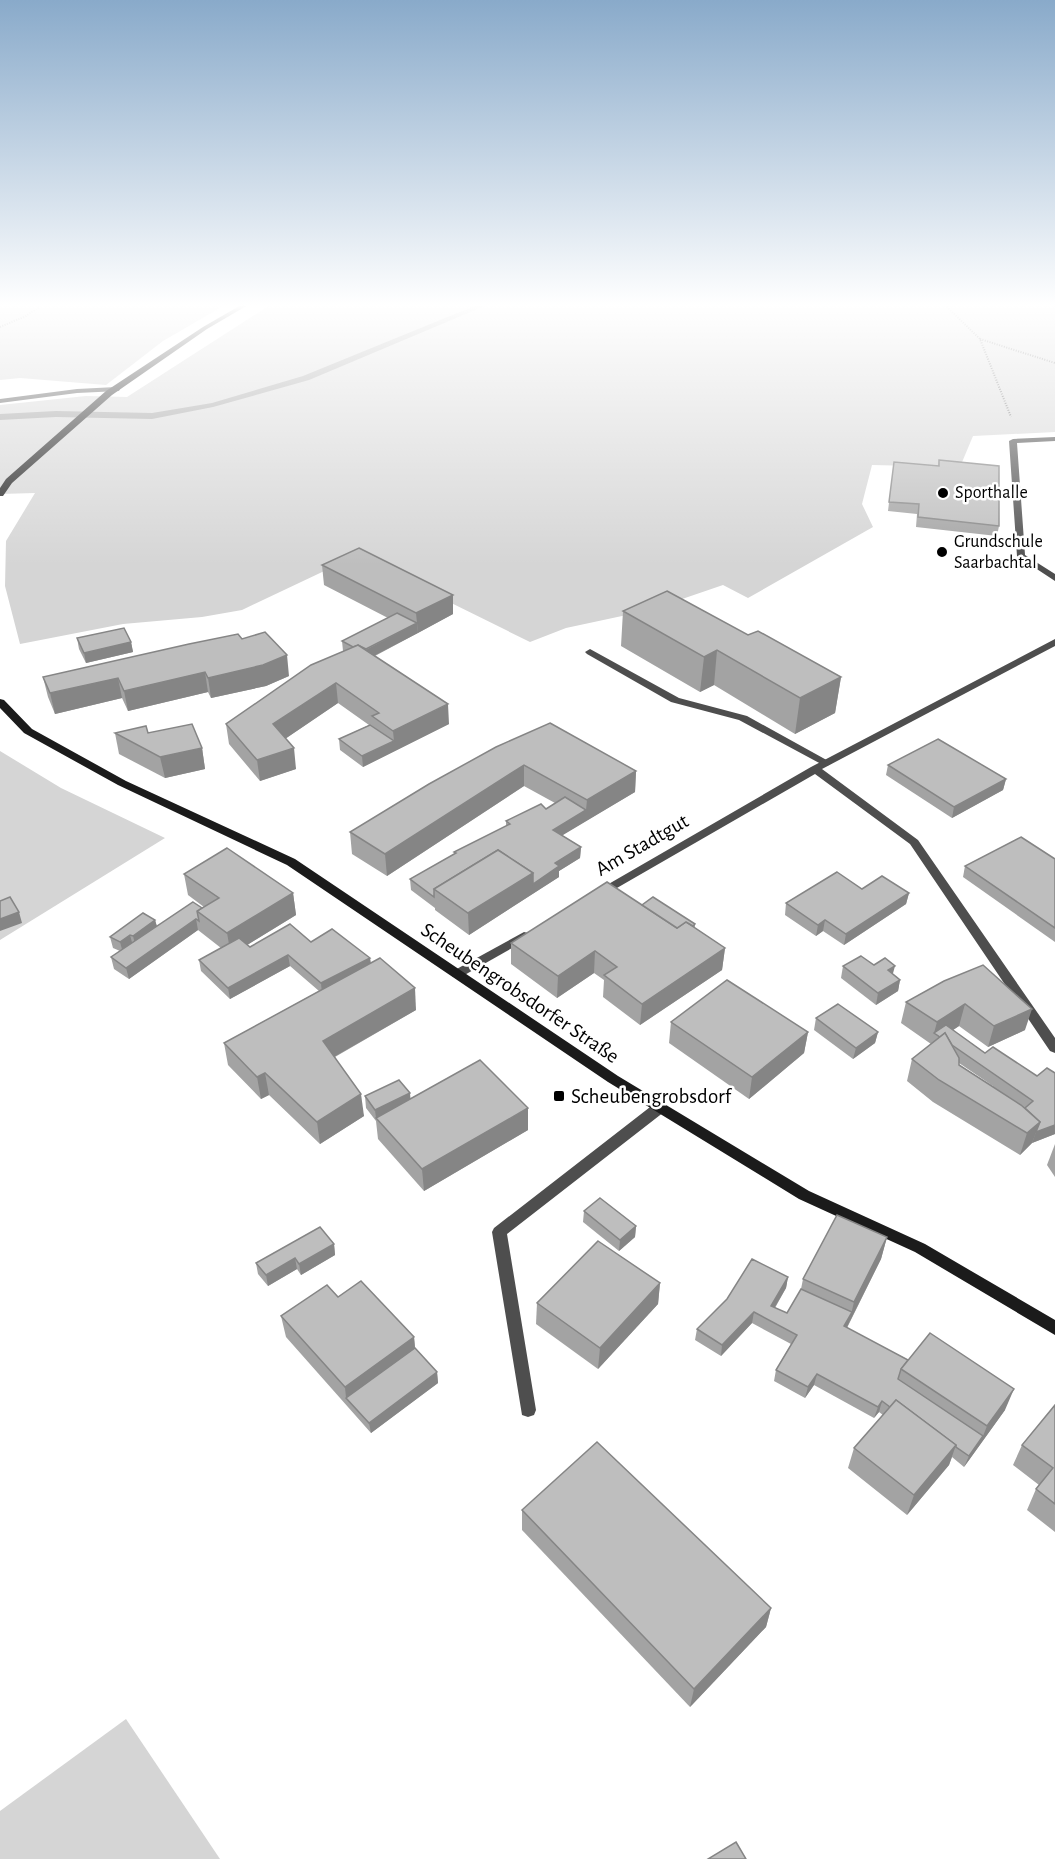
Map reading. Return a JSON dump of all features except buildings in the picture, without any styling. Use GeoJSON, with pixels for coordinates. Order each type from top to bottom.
{"type":"FeatureCollection","features":[{"type":"Feature","properties":{"kind":"main road"},"geometry":{"type":"LineString","coordinates":[[0,494],[9,481],[111,392]]}},
{"type":"Feature","properties":{"kind":"main road","name":"Scheubengrobsdorfer Straße"},"geometry":{"type":"LineString","coordinates":[[0,702],[28,731],[122,783],[291,862],[659,1108],[804,1195],[920,1248],[1055,1328]]}},
{"type":"Feature","properties":{"kind":"street"},"geometry":{"type":"LineString","coordinates":[[0,401],[71,392]]}},
{"type":"Feature","properties":{"kind":"street"},"geometry":{"type":"LineString","coordinates":[[1055,439],[1013,441],[1021,556],[1055,578]]}},
{"type":"Feature","properties":{"kind":"street","name":"Am Stadtgut"},"geometry":{"type":"LineString","coordinates":[[590,898],[815,769],[1055,642]]}},
{"type":"Feature","properties":{"kind":"street"},"geometry":{"type":"LineString","coordinates":[[590,652],[675,700],[743,718],[826,763]]}},
{"type":"Feature","properties":{"kind":"street"},"geometry":{"type":"LineString","coordinates":[[815,769],[914,842],[1055,1048]]}},
{"type":"Feature","properties":{"kind":"street"},"geometry":{"type":"LineString","coordinates":[[457,974],[539,927]]}},
{"type":"Feature","properties":{"kind":"street"},"geometry":{"type":"LineString","coordinates":[[528,1410],[499,1232],[659,1108]]}},
{"type":"Feature","properties":{"kind":"path"},"geometry":{"type":"LineString","coordinates":[[1001,392],[1013,422],[1013,441]]}},
{"type":"Feature","properties":{"kind":"shaded area"},"geometry":{"type":"Polygon","coordinates":[[[135,392],[1055,392],[1055,432],[973,436],[960,467],[872,465],[862,504],[873,527],[748,598],[723,585],[650,610],[566,628],[530,642],[356,556],[242,610],[202,617],[123,624],[20,644],[5,586],[6,541],[35,493],[0,494],[0,405],[86,396],[127,397],[135,392]]]}},
{"type":"Feature","properties":{"kind":"shaded area"},"geometry":{"type":"Polygon","coordinates":[[[0,751],[61,788],[165,838],[0,940],[0,751]]]}},
{"type":"Feature","properties":{"kind":"shaded area"},"geometry":{"type":"Polygon","coordinates":[[[126,1719],[220,1859],[0,1859],[0,1811],[126,1719]]]}},
{"type":"Feature","properties":{"kind":"waterway"},"geometry":{"type":"LineString","coordinates":[[0,417],[56,414],[152,416],[213,405],[259,392]]}},
{"type":"Feature","properties":{"kind":"place","name":"Sporthalle"},"geometry":{"type":"Point","coordinates":[943,493]}},
{"type":"Feature","properties":{"kind":"place","name":"Grundschule Saarbachtal"},"geometry":{"type":"Point","coordinates":[942,552]}},
{"type":"Feature","properties":{"kind":"place","name":"Scheubengrobsdorf"},"geometry":{"type":"Point","coordinates":[559,1096]}}]}
